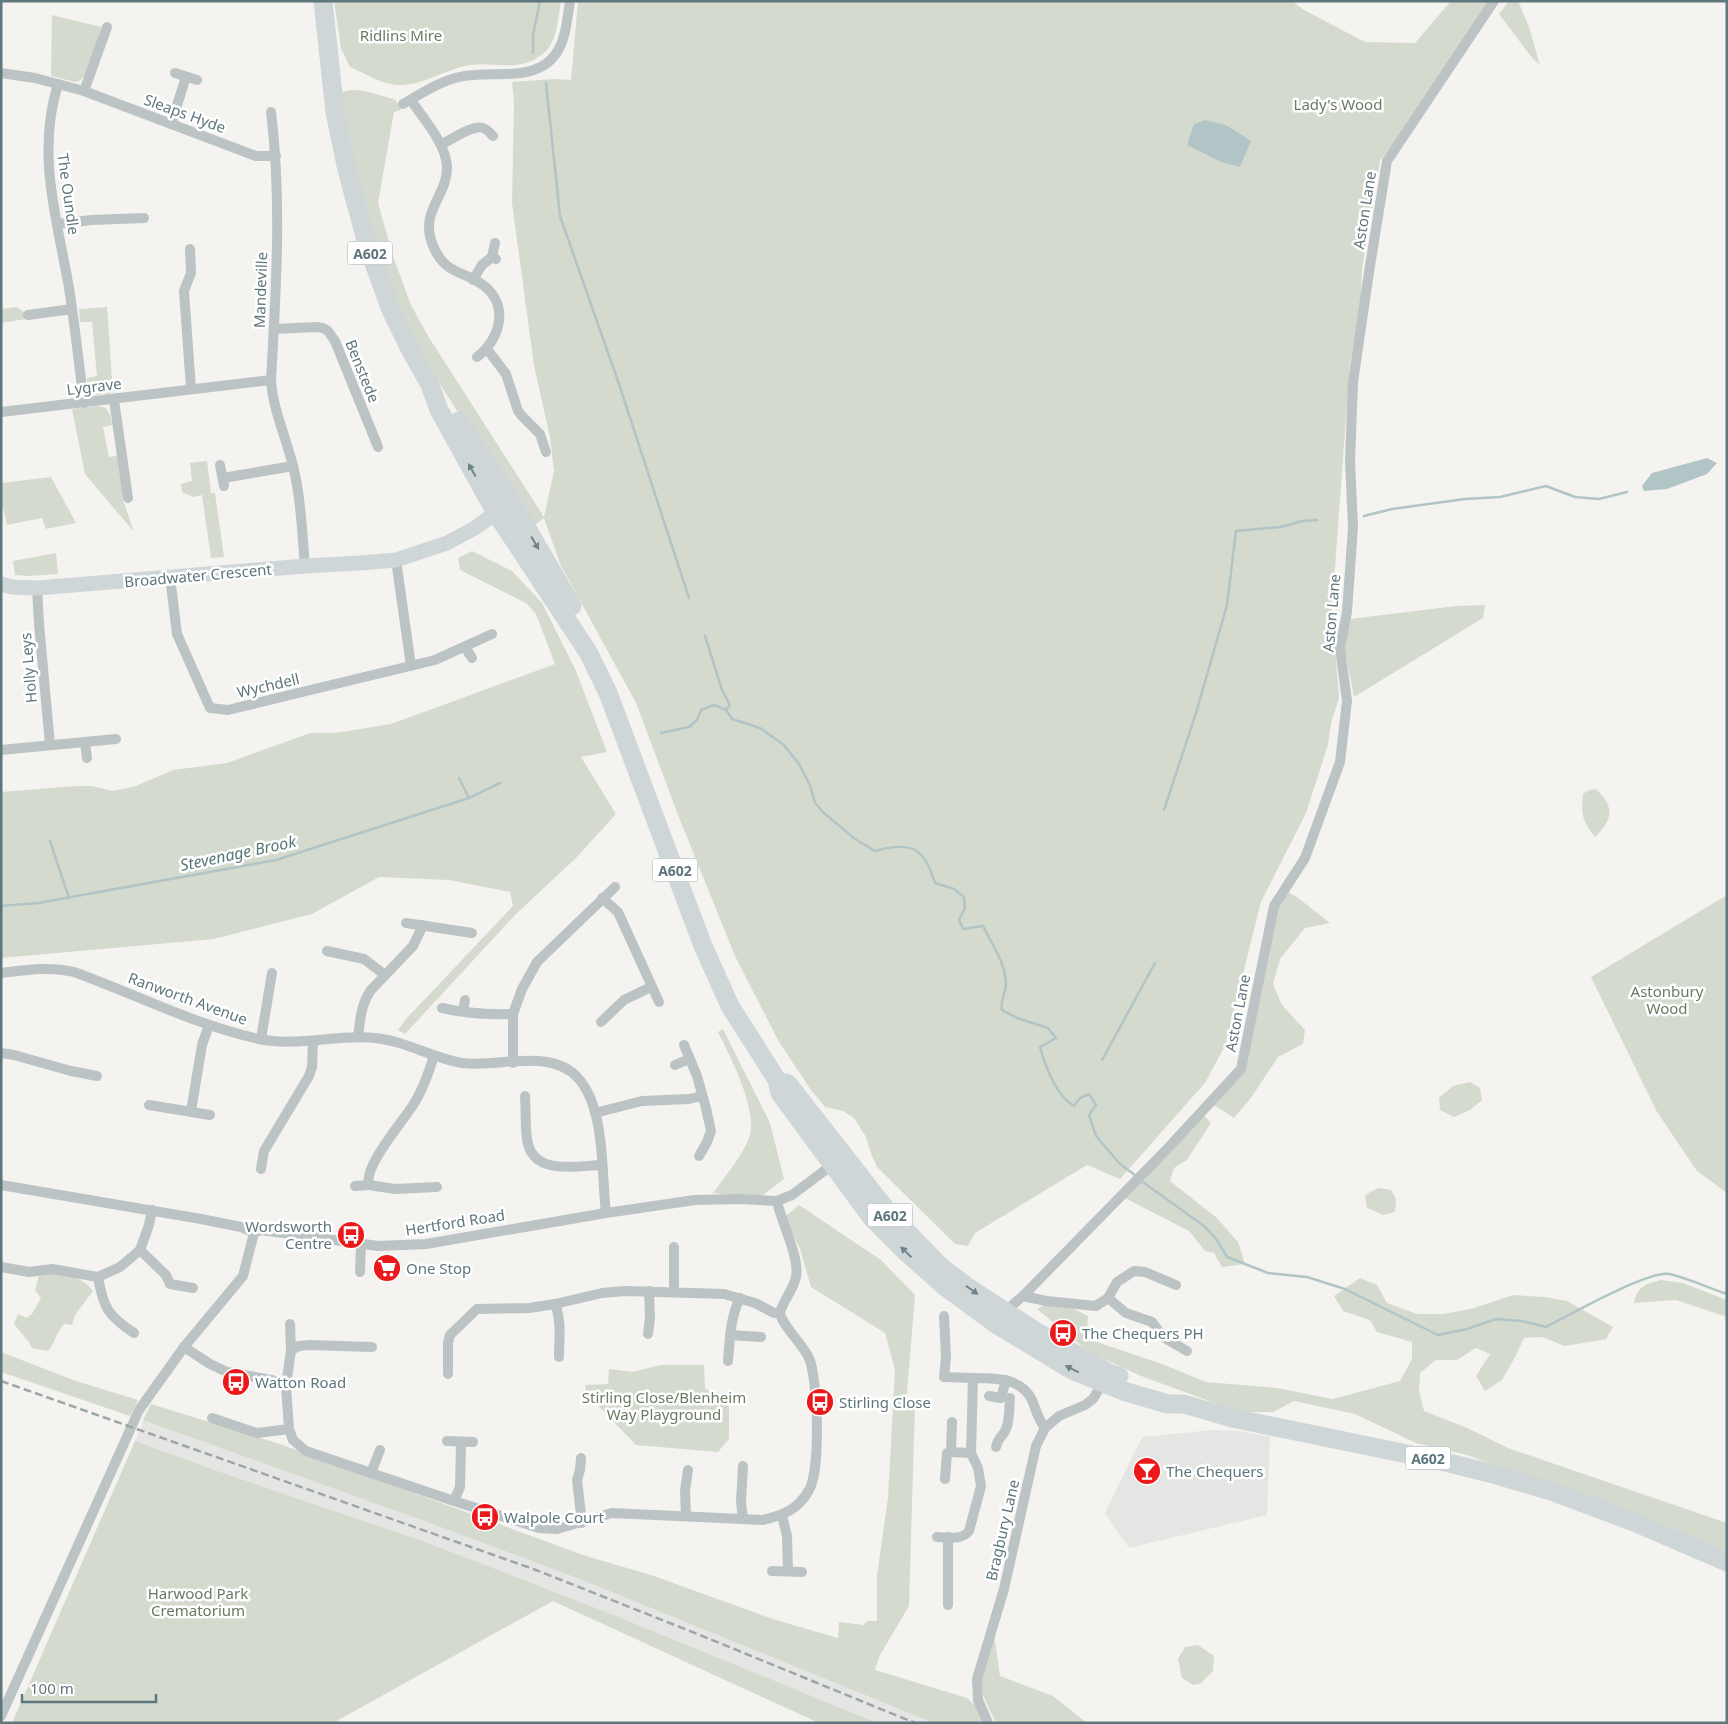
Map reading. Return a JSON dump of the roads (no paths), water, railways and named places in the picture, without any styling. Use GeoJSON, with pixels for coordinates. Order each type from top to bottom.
{"type":"FeatureCollection","features":[{"type":"Feature","properties":{"kind":"highway","name":"A602"},"geometry":{"type":"LineString","coordinates":[[323,1],[335,112],[347,170],[367,244],[391,310],[430,384],[450,406],[504,507],[576,612],[588,652],[608,692],[703,946],[730,1006],[776,1080],[789,1085],[799,1109],[838,1161],[872,1218],[943,1285],[1000,1318],[1072,1370],[1106,1378],[1123,1391],[1168,1404],[1184,1404],[1232,1418],[1440,1461],[1502,1476],[1554,1492],[1626,1519],[1727,1562]]}},
{"type":"Feature","properties":{"kind":"street"},"geometry":{"type":"LineString","coordinates":[[477,357],[494,340],[498,330],[499,309],[490,291],[446,266],[432,242],[429,228],[430,214],[444,182],[447,168],[442,144],[407,102],[439,83],[458,78],[493,74],[520,74],[531,72],[543,66],[550,61],[560,48],[565,33],[570,1]]}},
{"type":"Feature","properties":{"kind":"street","name":"Aston Lane"},"geometry":{"type":"LineString","coordinates":[[1000,1318],[1169,1147],[1241,1069],[1274,906],[1305,858],[1340,762],[1347,701],[1340,648],[1347,612],[1353,526],[1350,462],[1353,382],[1387,161],[1494,1]]}},
{"type":"Feature","properties":{"kind":"street"},"geometry":{"type":"LineString","coordinates":[[84,92],[107,27]]}},
{"type":"Feature","properties":{"kind":"street"},"geometry":{"type":"LineString","coordinates":[[175,73],[197,80]]}},
{"type":"Feature","properties":{"kind":"street","name":"Sleaps Hyde"},"geometry":{"type":"LineString","coordinates":[[1,74],[26,76],[58,84],[256,156],[276,156]]}},
{"type":"Feature","properties":{"kind":"street"},"geometry":{"type":"LineString","coordinates":[[171,124],[186,77]]}},
{"type":"Feature","properties":{"kind":"street","name":"The Oundle"},"geometry":{"type":"LineString","coordinates":[[58,84],[51,110],[47,147],[49,177],[72,309],[84,403]]}},
{"type":"Feature","properties":{"kind":"street","name":"Mandeville"},"geometry":{"type":"LineString","coordinates":[[271,112],[276,156],[278,212],[271,380],[273,401],[293,466],[299,500],[305,566]]}},
{"type":"Feature","properties":{"kind":"street"},"geometry":{"type":"LineString","coordinates":[[442,144],[479,127],[486,129],[493,136]]}},
{"type":"Feature","properties":{"kind":"street"},"geometry":{"type":"LineString","coordinates":[[57,224],[144,218]]}},
{"type":"Feature","properties":{"kind":"street"},"geometry":{"type":"LineString","coordinates":[[473,280],[482,265],[495,258],[495,243]]}},
{"type":"Feature","properties":{"kind":"street"},"geometry":{"type":"LineString","coordinates":[[190,249],[191,273],[184,291],[191,390]]}},
{"type":"Feature","properties":{"kind":"street"},"geometry":{"type":"LineString","coordinates":[[28,315],[72,309]]}},
{"type":"Feature","properties":{"kind":"street","name":"Benstede"},"geometry":{"type":"LineString","coordinates":[[274,329],[316,327],[328,331],[335,341],[378,447]]}},
{"type":"Feature","properties":{"kind":"street"},"geometry":{"type":"LineString","coordinates":[[487,349],[506,374],[516,406],[522,416],[540,434],[546,452]]}},
{"type":"Feature","properties":{"kind":"street","name":"Lygrave"},"geometry":{"type":"LineString","coordinates":[[1,412],[271,380]]}},
{"type":"Feature","properties":{"kind":"street"},"geometry":{"type":"LineString","coordinates":[[114,400],[128,498]]}},
{"type":"Feature","properties":{"kind":"street"},"geometry":{"type":"LineString","coordinates":[[220,465],[224,482],[293,466]]}},
{"type":"Feature","properties":{"kind":"street","name":"Broadwater Crescent"},"geometry":{"type":"LineString","coordinates":[[1,584],[12,587],[37,588],[396,560],[447,543],[475,528],[504,507]]}},
{"type":"Feature","properties":{"kind":"street"},"geometry":{"type":"LineString","coordinates":[[396,560],[411,666]]}},
{"type":"Feature","properties":{"kind":"street","name":"Wychdell"},"geometry":{"type":"LineString","coordinates":[[170,577],[177,634],[210,708],[228,710],[435,660],[492,634]]}},
{"type":"Feature","properties":{"kind":"street","name":"Holly Leys"},"geometry":{"type":"LineString","coordinates":[[37,588],[50,745]]}},
{"type":"Feature","properties":{"kind":"street"},"geometry":{"type":"LineString","coordinates":[[465,647],[472,658]]}},
{"type":"Feature","properties":{"kind":"street"},"geometry":{"type":"LineString","coordinates":[[1,750],[116,739]]}},
{"type":"Feature","properties":{"kind":"street"},"geometry":{"type":"LineString","coordinates":[[85,743],[87,758]]}},
{"type":"Feature","properties":{"kind":"street"},"geometry":{"type":"LineString","coordinates":[[513,1062],[513,1014],[522,989],[537,962],[615,887]]}},
{"type":"Feature","properties":{"kind":"street"},"geometry":{"type":"LineString","coordinates":[[602,898],[618,912],[659,1002]]}},
{"type":"Feature","properties":{"kind":"street"},"geometry":{"type":"LineString","coordinates":[[406,923],[472,933]]}},
{"type":"Feature","properties":{"kind":"street"},"geometry":{"type":"LineString","coordinates":[[358,1037],[364,1002],[371,990],[412,946],[423,925]]}},
{"type":"Feature","properties":{"kind":"street"},"geometry":{"type":"LineString","coordinates":[[327,952],[351,955],[364,959],[385,975]]}},
{"type":"Feature","properties":{"kind":"street","name":"Ranworth Avenue"},"geometry":{"type":"LineString","coordinates":[[1,973],[57,968],[74,972],[209,1025],[260,1039],[284,1042],[358,1037],[391,1041],[434,1056],[462,1063],[548,1062],[566,1068],[582,1084],[590,1098],[595,1113],[606,1213]]}},
{"type":"Feature","properties":{"kind":"street"},"geometry":{"type":"LineString","coordinates":[[260,1039],[272,973]]}},
{"type":"Feature","properties":{"kind":"street"},"geometry":{"type":"LineString","coordinates":[[601,1022],[616,1016],[629,997],[651,987]]}},
{"type":"Feature","properties":{"kind":"street"},"geometry":{"type":"LineString","coordinates":[[463,1011],[465,1000]]}},
{"type":"Feature","properties":{"kind":"street"},"geometry":{"type":"LineString","coordinates":[[442,1008],[502,1015],[513,1014]]}},
{"type":"Feature","properties":{"kind":"street"},"geometry":{"type":"LineString","coordinates":[[191,1112],[202,1045],[209,1025]]}},
{"type":"Feature","properties":{"kind":"street"},"geometry":{"type":"LineString","coordinates":[[261,1169],[264,1151],[309,1076],[312,1066],[313,1041]]}},
{"type":"Feature","properties":{"kind":"street"},"geometry":{"type":"LineString","coordinates":[[684,1045],[716,1131],[699,1156]]}},
{"type":"Feature","properties":{"kind":"street"},"geometry":{"type":"LineString","coordinates":[[1,1053],[85,1069],[97,1076]]}},
{"type":"Feature","properties":{"kind":"street"},"geometry":{"type":"LineString","coordinates":[[369,1185],[368,1180],[374,1161],[415,1103],[426,1082],[434,1056]]}},
{"type":"Feature","properties":{"kind":"street"},"geometry":{"type":"LineString","coordinates":[[675,1065],[690,1059]]}},
{"type":"Feature","properties":{"kind":"street"},"geometry":{"type":"LineString","coordinates":[[526,1096],[531,1114],[526,1139],[529,1150],[540,1162],[551,1167],[602,1165]]}},
{"type":"Feature","properties":{"kind":"street"},"geometry":{"type":"LineString","coordinates":[[595,1113],[642,1101],[689,1099],[702,1096]]}},
{"type":"Feature","properties":{"kind":"street"},"geometry":{"type":"LineString","coordinates":[[149,1105],[210,1115]]}},
{"type":"Feature","properties":{"kind":"street"},"geometry":{"type":"LineString","coordinates":[[290,1324],[291,1350],[286,1386],[289,1429],[293,1440],[306,1451],[539,1528],[557,1529],[612,1513],[763,1520],[782,1515],[798,1505],[810,1489],[815,1473],[816,1417],[815,1381],[809,1359],[783,1321],[780,1313],[794,1284],[796,1274],[793,1254],[777,1201],[792,1195],[838,1161]]}},
{"type":"Feature","properties":{"kind":"street"},"geometry":{"type":"LineString","coordinates":[[422,1176],[422,1188]]}},
{"type":"Feature","properties":{"kind":"street","name":"Hertford Road"},"geometry":{"type":"LineString","coordinates":[[1,1185],[152,1210],[241,1227],[254,1233],[262,1230],[378,1246],[426,1244],[606,1213],[695,1200],[740,1199],[777,1201]]}},
{"type":"Feature","properties":{"kind":"street"},"geometry":{"type":"LineString","coordinates":[[355,1186],[369,1185],[395,1189],[437,1187]]}},
{"type":"Feature","properties":{"kind":"street"},"geometry":{"type":"LineString","coordinates":[[1,1267],[29,1272],[52,1268],[98,1277],[120,1267],[140,1250],[152,1210]]}},
{"type":"Feature","properties":{"kind":"street"},"geometry":{"type":"LineString","coordinates":[[1,1716],[140,1410],[184,1347],[243,1276],[254,1233]]}},
{"type":"Feature","properties":{"kind":"street"},"geometry":{"type":"LineString","coordinates":[[360,1244],[360,1272]]}},
{"type":"Feature","properties":{"kind":"street"},"geometry":{"type":"LineString","coordinates":[[674,1247],[670,1265],[674,1292]]}},
{"type":"Feature","properties":{"kind":"street"},"geometry":{"type":"LineString","coordinates":[[140,1250],[166,1274],[170,1284],[193,1288]]}},
{"type":"Feature","properties":{"kind":"street"},"geometry":{"type":"LineString","coordinates":[[1023,1296],[1046,1301],[1096,1306],[1108,1298],[1117,1282],[1134,1271],[1145,1272],[1176,1285]]}},
{"type":"Feature","properties":{"kind":"street"},"geometry":{"type":"LineString","coordinates":[[98,1277],[101,1297],[106,1309],[134,1333]]}},
{"type":"Feature","properties":{"kind":"street"},"geometry":{"type":"LineString","coordinates":[[448,1374],[448,1343],[450,1336],[478,1309],[513,1309],[555,1304],[602,1293],[649,1291],[724,1294],[740,1298],[774,1313],[780,1313]]}},
{"type":"Feature","properties":{"kind":"street"},"geometry":{"type":"LineString","coordinates":[[648,1334],[650,1318],[649,1291]]}},
{"type":"Feature","properties":{"kind":"street"},"geometry":{"type":"LineString","coordinates":[[728,1361],[732,1318],[740,1298]]}},
{"type":"Feature","properties":{"kind":"street"},"geometry":{"type":"LineString","coordinates":[[1108,1298],[1126,1313],[1152,1322],[1163,1337],[1187,1351]]}},
{"type":"Feature","properties":{"kind":"street"},"geometry":{"type":"LineString","coordinates":[[555,1304],[560,1325],[559,1357]]}},
{"type":"Feature","properties":{"kind":"street"},"geometry":{"type":"LineString","coordinates":[[944,1316],[946,1357],[944,1377],[994,1378],[1006,1380],[1017,1385],[1031,1398],[1040,1422],[1045,1428],[1060,1416],[1085,1405],[1093,1399],[1106,1378]]}},
{"type":"Feature","properties":{"kind":"street"},"geometry":{"type":"LineString","coordinates":[[650,1318],[661,1318]]}},
{"type":"Feature","properties":{"kind":"street"},"geometry":{"type":"LineString","coordinates":[[730,1336],[761,1337]]}},
{"type":"Feature","properties":{"kind":"street"},"geometry":{"type":"LineString","coordinates":[[1155,1344],[1163,1337]]}},
{"type":"Feature","properties":{"kind":"street"},"geometry":{"type":"LineString","coordinates":[[291,1350],[309,1344],[372,1347]]}},
{"type":"Feature","properties":{"kind":"street"},"geometry":{"type":"LineString","coordinates":[[184,1347],[210,1364],[227,1372],[272,1380],[286,1386]]}},
{"type":"Feature","properties":{"kind":"street"},"geometry":{"type":"LineString","coordinates":[[937,1537],[959,1538],[965,1536],[971,1525],[979,1494],[981,1480],[971,1453],[972,1378]]}},
{"type":"Feature","properties":{"kind":"street"},"geometry":{"type":"LineString","coordinates":[[996,1447],[998,1438],[1004,1434],[1007,1426],[1010,1399],[1006,1380]]}},
{"type":"Feature","properties":{"kind":"street"},"geometry":{"type":"LineString","coordinates":[[989,1396],[1010,1399]]}},
{"type":"Feature","properties":{"kind":"street"},"geometry":{"type":"LineString","coordinates":[[212,1418],[257,1433],[289,1429]]}},
{"type":"Feature","properties":{"kind":"street"},"geometry":{"type":"LineString","coordinates":[[952,1422],[952,1452]]}},
{"type":"Feature","properties":{"kind":"street","name":"Bragbury Lane"},"geometry":{"type":"LineString","coordinates":[[988,1723],[978,1700],[977,1679],[1004,1589],[1036,1446],[1045,1428]]}},
{"type":"Feature","properties":{"kind":"street"},"geometry":{"type":"LineString","coordinates":[[447,1442],[473,1442]]}},
{"type":"Feature","properties":{"kind":"street"},"geometry":{"type":"LineString","coordinates":[[454,1501],[460,1487],[461,1442]]}},
{"type":"Feature","properties":{"kind":"street"},"geometry":{"type":"LineString","coordinates":[[371,1472],[380,1450]]}},
{"type":"Feature","properties":{"kind":"street"},"geometry":{"type":"LineString","coordinates":[[945,1479],[947,1453],[971,1453]]}},
{"type":"Feature","properties":{"kind":"street"},"geometry":{"type":"LineString","coordinates":[[581,1458],[580,1470],[576,1480],[582,1523]]}},
{"type":"Feature","properties":{"kind":"street"},"geometry":{"type":"LineString","coordinates":[[743,1519],[741,1502],[744,1466]]}},
{"type":"Feature","properties":{"kind":"street"},"geometry":{"type":"LineString","coordinates":[[686,1516],[680,1491],[688,1470]]}},
{"type":"Feature","properties":{"kind":"street"},"geometry":{"type":"LineString","coordinates":[[782,1515],[787,1536],[788,1571]]}},
{"type":"Feature","properties":{"kind":"street"},"geometry":{"type":"LineString","coordinates":[[948,1537],[948,1605]]}},
{"type":"Feature","properties":{"kind":"street"},"geometry":{"type":"LineString","coordinates":[[772,1572],[802,1572]]}},
{"type":"Feature","properties":{"kind":"waterway"},"geometry":{"type":"LineString","coordinates":[[533,53],[533,35],[540,1]]}},
{"type":"Feature","properties":{"kind":"waterway"},"geometry":{"type":"LineString","coordinates":[[546,83],[560,216],[619,384],[689,598]]}},
{"type":"Feature","properties":{"kind":"waterway"},"geometry":{"type":"LineString","coordinates":[[1364,516],[1392,509],[1465,499],[1500,497],[1546,486],[1575,497],[1599,499],[1627,492]]}},
{"type":"Feature","properties":{"kind":"waterway"},"geometry":{"type":"LineString","coordinates":[[1164,810],[1196,713],[1227,605],[1236,531],[1281,527],[1302,521],[1317,520]]}},
{"type":"Feature","properties":{"kind":"waterway"},"geometry":{"type":"LineString","coordinates":[[705,636],[722,690],[730,705],[726,710]]}},
{"type":"Feature","properties":{"kind":"waterway","name":"Stevenage Brook"},"geometry":{"type":"LineString","coordinates":[[661,733],[689,727],[697,720],[701,710],[714,705],[726,710],[732,719],[760,728],[784,745],[799,764],[810,785],[815,803],[855,839],[875,851],[907,847],[921,854],[931,871],[935,883],[954,889],[964,897],[965,908],[959,920],[963,929],[983,926],[994,947],[1004,969],[1006,987],[1002,1010],[1017,1018],[1048,1028],[1056,1038],[1040,1047],[1048,1072],[1057,1088],[1062,1096],[1074,1106],[1080,1098],[1089,1094],[1096,1105],[1089,1115],[1096,1136],[1119,1163],[1136,1176]]}},
{"type":"Feature","properties":{"kind":"waterway"},"geometry":{"type":"LineString","coordinates":[[459,778],[469,798]]}},
{"type":"Feature","properties":{"kind":"waterway","name":"Stevenage Brook"},"geometry":{"type":"LineString","coordinates":[[1,906],[38,903],[276,860],[469,798],[500,783]]}},
{"type":"Feature","properties":{"kind":"waterway"},"geometry":{"type":"LineString","coordinates":[[50,841],[69,898]]}},
{"type":"Feature","properties":{"kind":"waterway"},"geometry":{"type":"LineString","coordinates":[[1102,1060],[1155,963]]}},
{"type":"Feature","properties":{"kind":"waterway","name":"Stevenage Brook"},"geometry":{"type":"LineString","coordinates":[[1140,1180],[1204,1226],[1217,1240],[1227,1257],[1268,1273],[1307,1277],[1345,1289],[1438,1335],[1467,1329],[1496,1319],[1522,1321],[1546,1327],[1626,1286],[1658,1275],[1669,1274],[1727,1294]]}},
{"type":"Feature","properties":{"kind":"railway"},"geometry":{"type":"LineString","coordinates":[[1,1381],[536,1570],[915,1723]]}},
{"type":"Feature","properties":{"kind":"place","name":"Wordsworth Centre"},"geometry":{"type":"Point","coordinates":[351,1235]}},
{"type":"Feature","properties":{"kind":"place","name":"One Stop"},"geometry":{"type":"Point","coordinates":[387,1268]}},
{"type":"Feature","properties":{"kind":"place","name":"The Chequers PH"},"geometry":{"type":"Point","coordinates":[1063,1333]}},
{"type":"Feature","properties":{"kind":"place","name":"Watton Road"},"geometry":{"type":"Point","coordinates":[236,1382]}},
{"type":"Feature","properties":{"kind":"place","name":"Stirling Close"},"geometry":{"type":"Point","coordinates":[820,1402]}},
{"type":"Feature","properties":{"kind":"place","name":"The Chequers"},"geometry":{"type":"Point","coordinates":[1147,1471]}},
{"type":"Feature","properties":{"kind":"place","name":"Walpole Court"},"geometry":{"type":"Point","coordinates":[485,1517]}},
{"type":"Feature","properties":{"kind":"park label","name":"Ridlins Mire"},"geometry":{"type":"Point","coordinates":[401,35]}},
{"type":"Feature","properties":{"kind":"park label","name":"Lady's Wood"},"geometry":{"type":"Point","coordinates":[1338,104]}},
{"type":"Feature","properties":{"kind":"park label","name":"Astonbury Wood"},"geometry":{"type":"Point","coordinates":[1667,1000]}},
{"type":"Feature","properties":{"kind":"park label","name":"Stirling Close/Blenheim Way Playground"},"geometry":{"type":"Point","coordinates":[664,1406]}},
{"type":"Feature","properties":{"kind":"park label","name":"Harwood Park Crematorium"},"geometry":{"type":"Point","coordinates":[198,1602]}}]}
